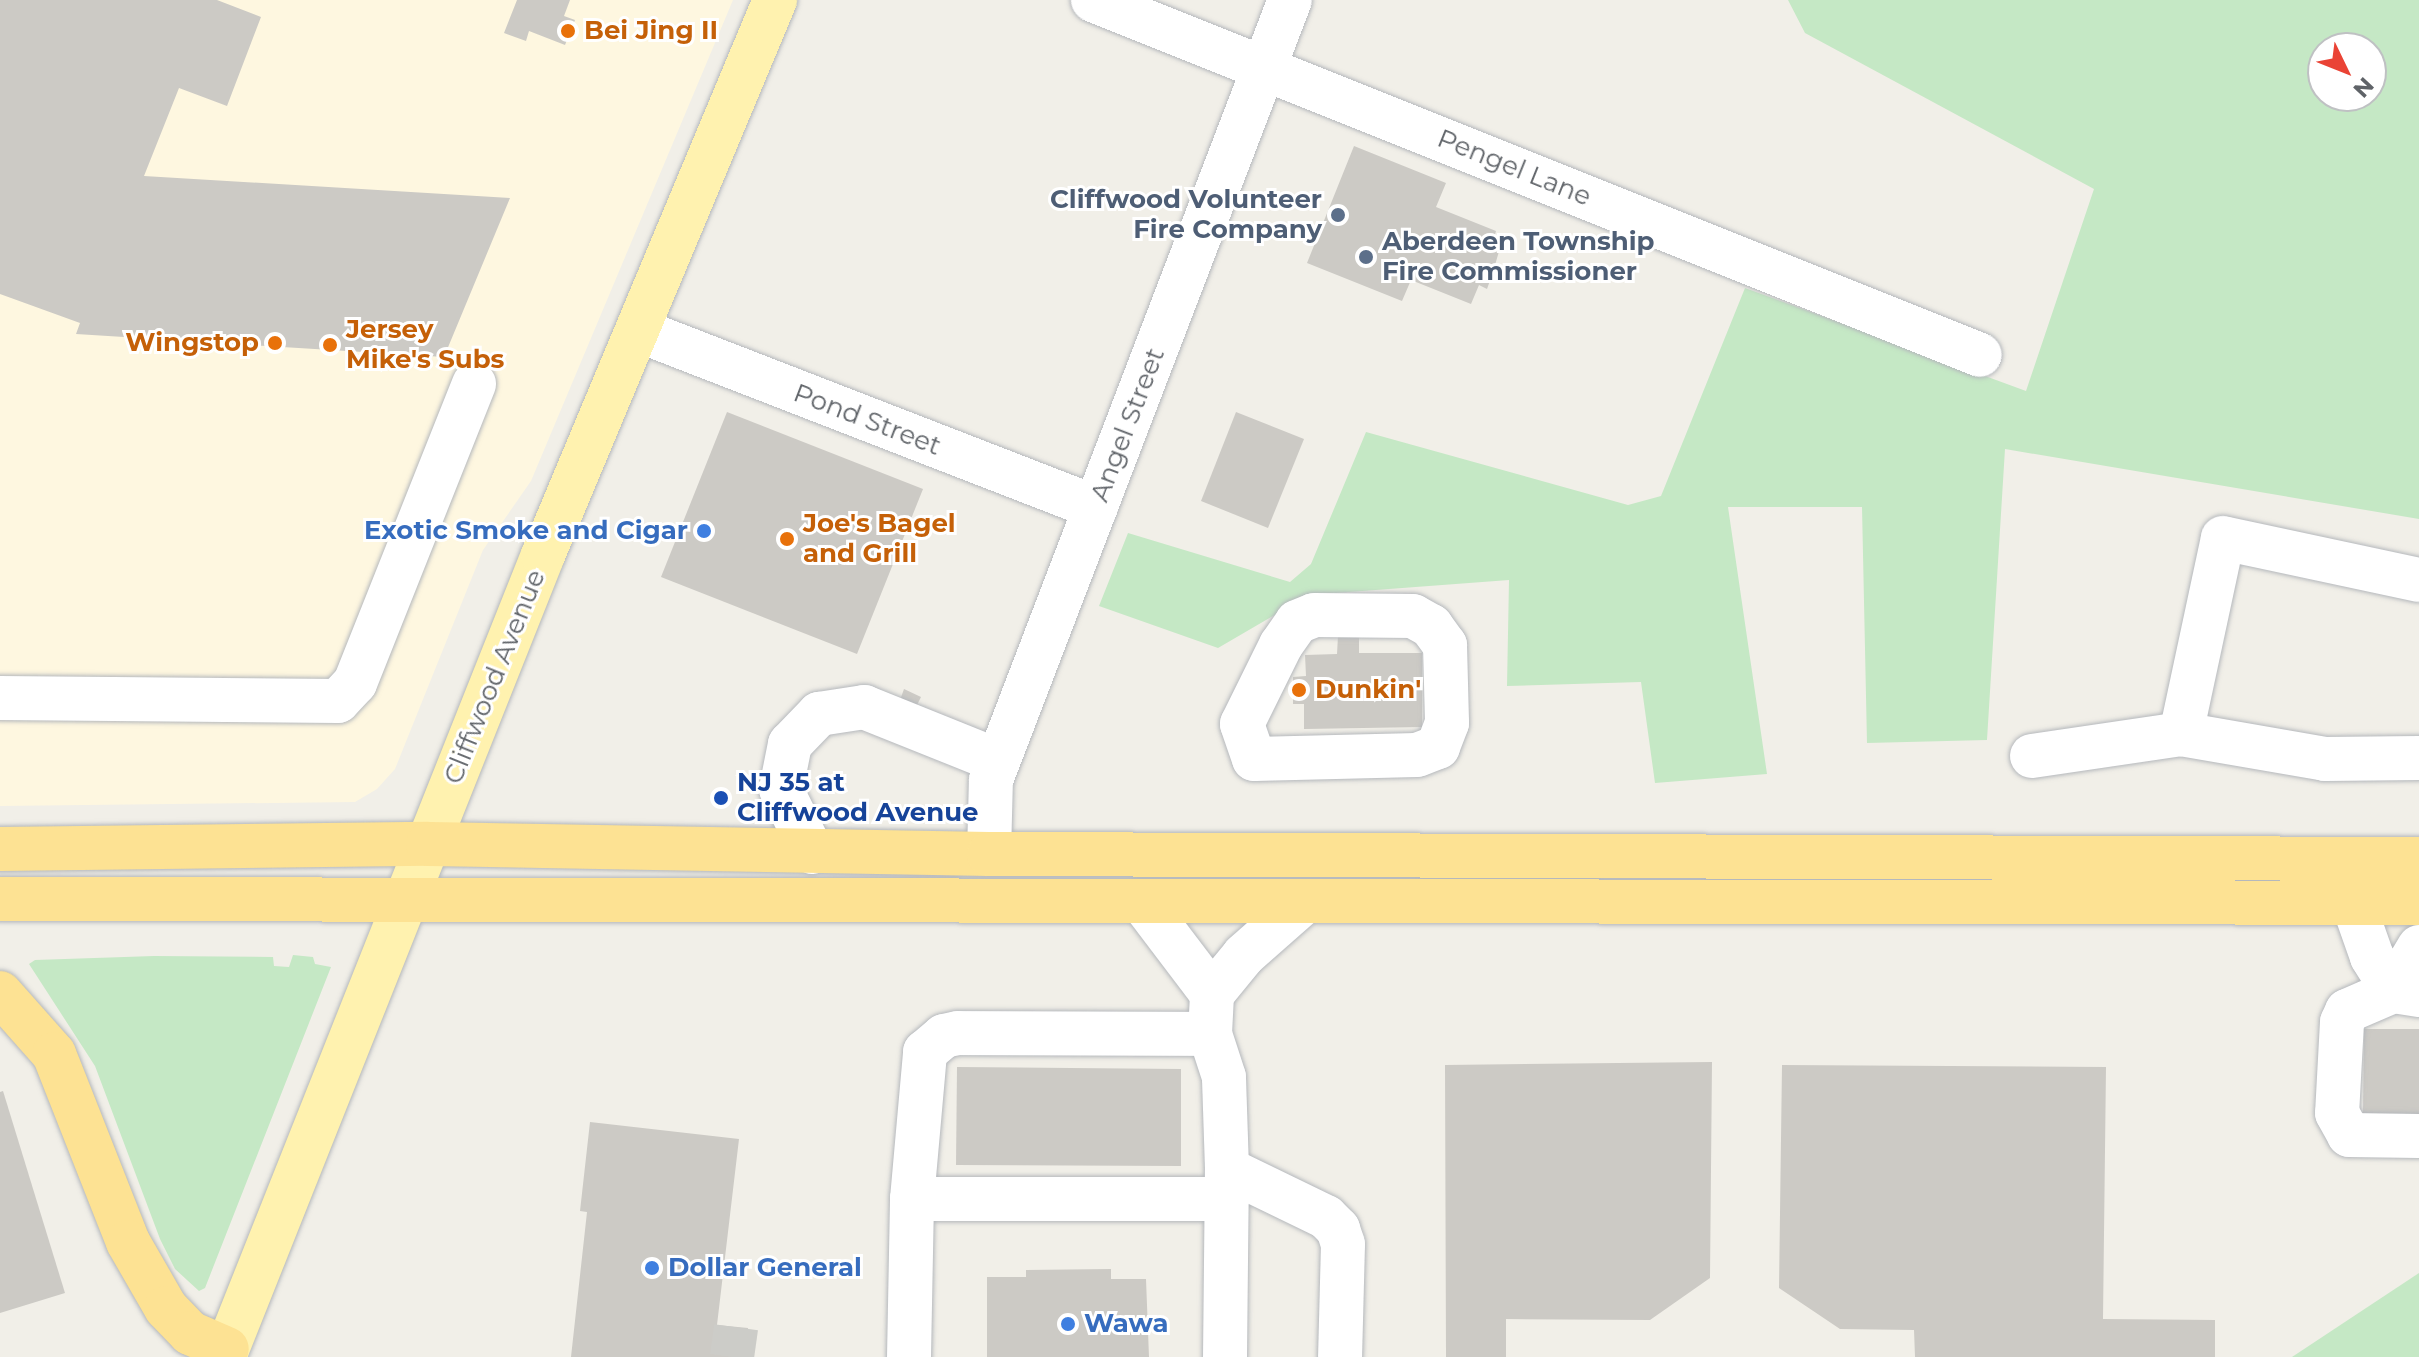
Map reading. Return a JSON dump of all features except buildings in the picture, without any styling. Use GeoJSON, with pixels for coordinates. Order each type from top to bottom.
{"type":"FeatureCollection","features":[{"type":"Feature","properties":{"kind":"highway"},"geometry":{"type":"LineString","coordinates":[[0,849],[428,844],[989,854],[2419,859]]}},
{"type":"Feature","properties":{"kind":"highway"},"geometry":{"type":"LineString","coordinates":[[0,899],[2419,903]]}},
{"type":"Feature","properties":{"kind":"highway"},"geometry":{"type":"LineString","coordinates":[[0,993],[54,1054],[128,1242],[158,1296],[190,1333],[225,1353]]}},
{"type":"Feature","properties":{"kind":"main road","name":"Cliffwood Avenue"},"geometry":{"type":"LineString","coordinates":[[225,1353],[406,898],[775,0]]}},
{"type":"Feature","properties":{"kind":"street","name":"Pengel Lane"},"geometry":{"type":"LineString","coordinates":[[1093,0],[1980,355]]}},
{"type":"Feature","properties":{"kind":"street","name":"Angel Street"},"geometry":{"type":"LineString","coordinates":[[989,854],[990,791],[998,761],[1290,0]]}},
{"type":"Feature","properties":{"kind":"street","name":"Pond Street"},"geometry":{"type":"LineString","coordinates":[[638,330],[1096,508]]}},
{"type":"Feature","properties":{"kind":"street"},"geometry":{"type":"LineString","coordinates":[[0,698],[338,701],[355,683],[474,384]]}},
{"type":"Feature","properties":{"kind":"street"},"geometry":{"type":"LineString","coordinates":[[2181,734],[2223,538],[2419,580]]}},
{"type":"Feature","properties":{"kind":"street"},"geometry":{"type":"LineString","coordinates":[[1314,615],[1413,616],[1431,626],[1445,645],[1447,723],[1438,747],[1417,755],[1248,742],[1281,645],[1297,622],[1314,615]]}},
{"type":"Feature","properties":{"kind":"street"},"geometry":{"type":"LineString","coordinates":[[812,852],[781,789],[790,744],[819,714],[864,707],[998,761]]}},
{"type":"Feature","properties":{"kind":"street"},"geometry":{"type":"LineString","coordinates":[[2032,756],[2181,734],[2325,759],[2419,758]]}},
{"type":"Feature","properties":{"kind":"street"},"geometry":{"type":"LineString","coordinates":[[1143,903],[1211,1014],[1224,1077],[1227,1184],[1225,1357]]}},
{"type":"Feature","properties":{"kind":"street"},"geometry":{"type":"LineString","coordinates":[[1211,1014],[1244,955],[1303,903]]}},
{"type":"Feature","properties":{"kind":"street"},"geometry":{"type":"LineString","coordinates":[[2353,903],[2372,957],[2406,993]]}},
{"type":"Feature","properties":{"kind":"street"},"geometry":{"type":"LineString","coordinates":[[2406,993],[2419,947]]}},
{"type":"Feature","properties":{"kind":"street"},"geometry":{"type":"LineString","coordinates":[[2406,993],[2347,1011],[2342,1022],[2337,1113],[2349,1135],[2419,1136]]}},
{"type":"Feature","properties":{"kind":"street"},"geometry":{"type":"LineString","coordinates":[[909,1357],[912,1199],[921,1065],[925,1052],[944,1036],[1211,1014]]}},
{"type":"Feature","properties":{"kind":"street"},"geometry":{"type":"LineString","coordinates":[[912,1199],[1227,1184],[1326,1217],[1338,1229],[1343,1244],[1340,1357]]}},
{"type":"Feature","properties":{"kind":"shaded area"},"geometry":{"type":"Polygon","coordinates":[[[0,0],[733,0],[531,481],[483,550],[395,769],[377,789],[355,802],[0,806],[0,0]]]}},
{"type":"Feature","properties":{"kind":"green space"},"geometry":{"type":"Polygon","coordinates":[[[1788,0],[2419,0],[2419,519],[2005,449],[1987,740],[1867,743],[1862,507],[1728,507],[1767,774],[1655,783],[1641,682],[1507,686],[1509,580],[1309,595],[1218,648],[1099,606],[1128,533],[1290,582],[1311,564],[1366,432],[1628,505],[1661,496],[1745,288],[2026,391],[2094,189],[1805,33],[1788,0]]]}},
{"type":"Feature","properties":{"kind":"green space"},"geometry":{"type":"Polygon","coordinates":[[[293,955],[313,957],[315,964],[331,967],[205,1288],[199,1291],[175,1269],[160,1239],[95,1066],[29,964],[35,960],[154,956],[273,957],[274,966],[289,967],[293,955]]]}},
{"type":"Feature","properties":{"kind":"green space"},"geometry":{"type":"Polygon","coordinates":[[[2419,1273],[2419,1357],[2292,1357],[2419,1273]]]}},
{"type":"Feature","properties":{"kind":"tunnel"},"geometry":{"type":"LineString","coordinates":[[732,1357],[736,1327]]}},
{"type":"Feature","properties":{"kind":"place","name":"Bei Jing II"},"geometry":{"type":"Point","coordinates":[568,31]}},
{"type":"Feature","properties":{"kind":"place","name":"Cliffwood Volunteer Fire Company"},"geometry":{"type":"Point","coordinates":[1338,215]}},
{"type":"Feature","properties":{"kind":"place","name":"Aberdeen Township Fire Commissioner"},"geometry":{"type":"Point","coordinates":[1366,257]}},
{"type":"Feature","properties":{"kind":"place","name":"Wingstop"},"geometry":{"type":"Point","coordinates":[275,343]}},
{"type":"Feature","properties":{"kind":"place","name":"Jersey Mike's Subs"},"geometry":{"type":"Point","coordinates":[330,345]}},
{"type":"Feature","properties":{"kind":"place","name":"Exotic Smoke and Cigar"},"geometry":{"type":"Point","coordinates":[704,531]}},
{"type":"Feature","properties":{"kind":"place","name":"Joe's Bagel and Grill"},"geometry":{"type":"Point","coordinates":[787,539]}},
{"type":"Feature","properties":{"kind":"place","name":"Dunkin'"},"geometry":{"type":"Point","coordinates":[1299,690]}},
{"type":"Feature","properties":{"kind":"place","name":"NJ 35 at Cliffwood Avenue"},"geometry":{"type":"Point","coordinates":[721,798]}},
{"type":"Feature","properties":{"kind":"place","name":"Dollar General"},"geometry":{"type":"Point","coordinates":[652,1268]}},
{"type":"Feature","properties":{"kind":"place","name":"Wawa"},"geometry":{"type":"Point","coordinates":[1068,1324]}}]}
